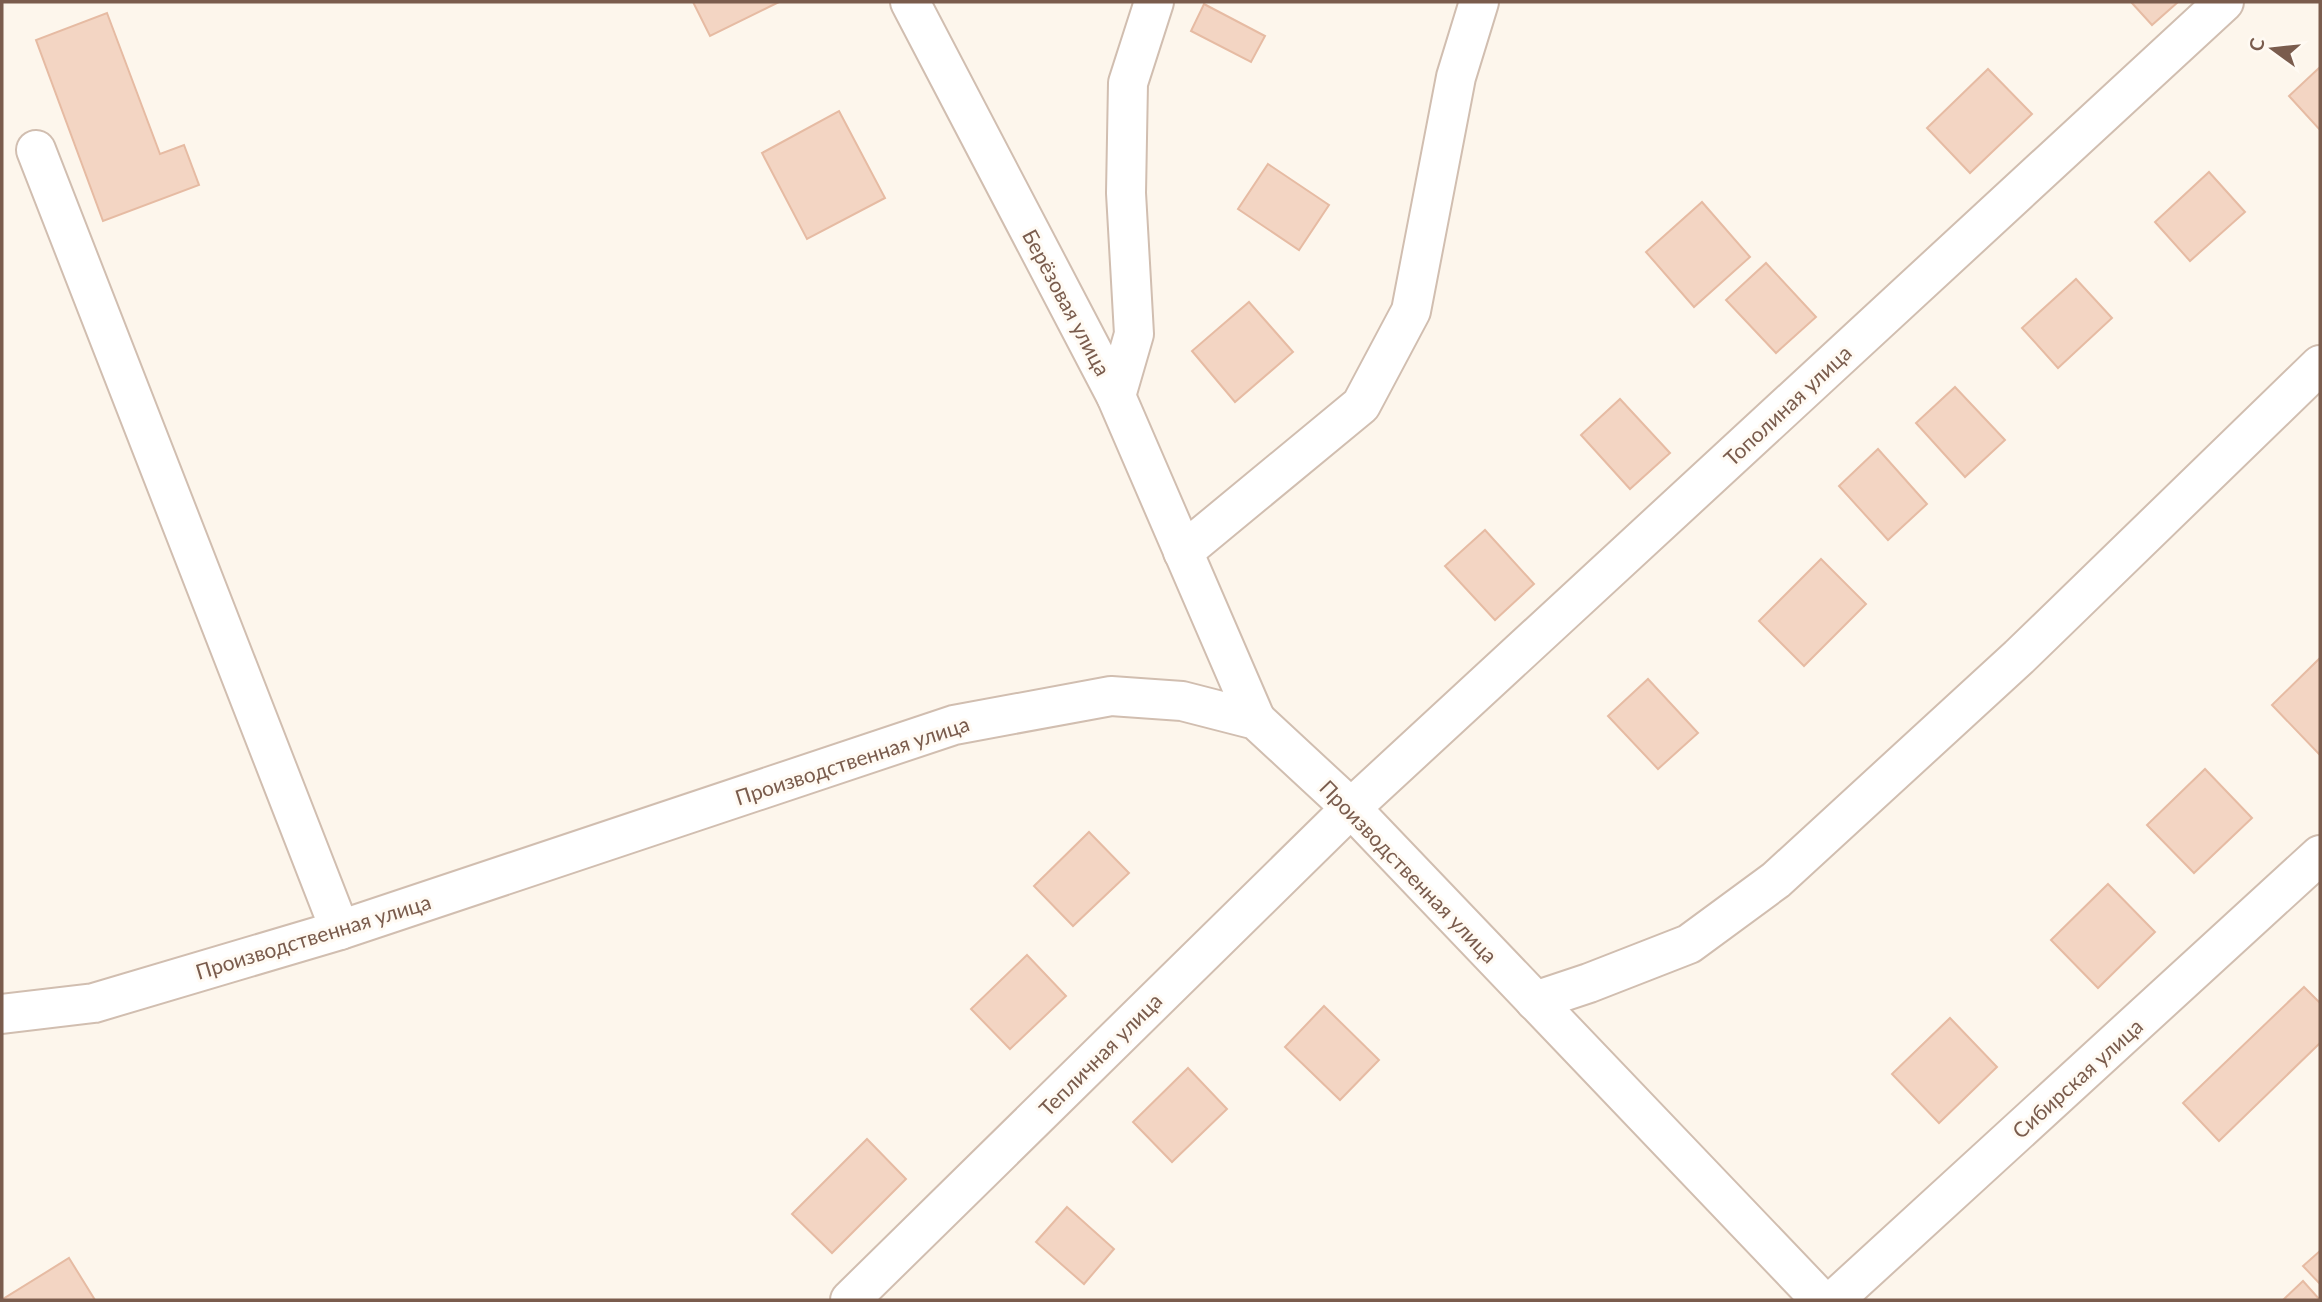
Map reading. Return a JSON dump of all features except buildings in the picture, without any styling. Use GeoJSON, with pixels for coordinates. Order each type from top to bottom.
{"type":"FeatureCollection","features":[{"type":"Feature","properties":{"kind":"street","name":"Берёзовая улица"},"geometry":{"type":"LineString","coordinates":[[910,2],[1116,396]]}},
{"type":"Feature","properties":{"kind":"street","name":"Берёзовая улица"},"geometry":{"type":"LineString","coordinates":[[1116,396],[1134,334],[1126,193],[1128,83],[1154,2]]}},
{"type":"Feature","properties":{"kind":"street"},"geometry":{"type":"LineString","coordinates":[[1183,552],[1361,405],[1411,311],[1456,78],[1479,2]]}},
{"type":"Feature","properties":{"kind":"street","name":"Тополиная улица"},"geometry":{"type":"LineString","coordinates":[[1351,808],[2224,2]]}},
{"type":"Feature","properties":{"kind":"street"},"geometry":{"type":"LineString","coordinates":[[36,150],[340,930]]}},
{"type":"Feature","properties":{"kind":"street"},"geometry":{"type":"LineString","coordinates":[[1535,1001],[1588,984],[1689,944],[1776,880],[2019,657],[2320,365]]}},
{"type":"Feature","properties":{"kind":"street"},"geometry":{"type":"LineString","coordinates":[[1116,396],[1256,720]]}},
{"type":"Feature","properties":{"kind":"street","name":"Производственная улица"},"geometry":{"type":"LineString","coordinates":[[2,1014],[94,1003],[340,930],[954,724],[1111,696],[1182,701],[1256,720],[1351,808],[1821,1300]]}},
{"type":"Feature","properties":{"kind":"street","name":"Тепличная улица"},"geometry":{"type":"LineString","coordinates":[[850,1300],[1351,808]]}},
{"type":"Feature","properties":{"kind":"street","name":"Сибирская улица"},"geometry":{"type":"LineString","coordinates":[[1835,1300],[2320,855]]}}]}
